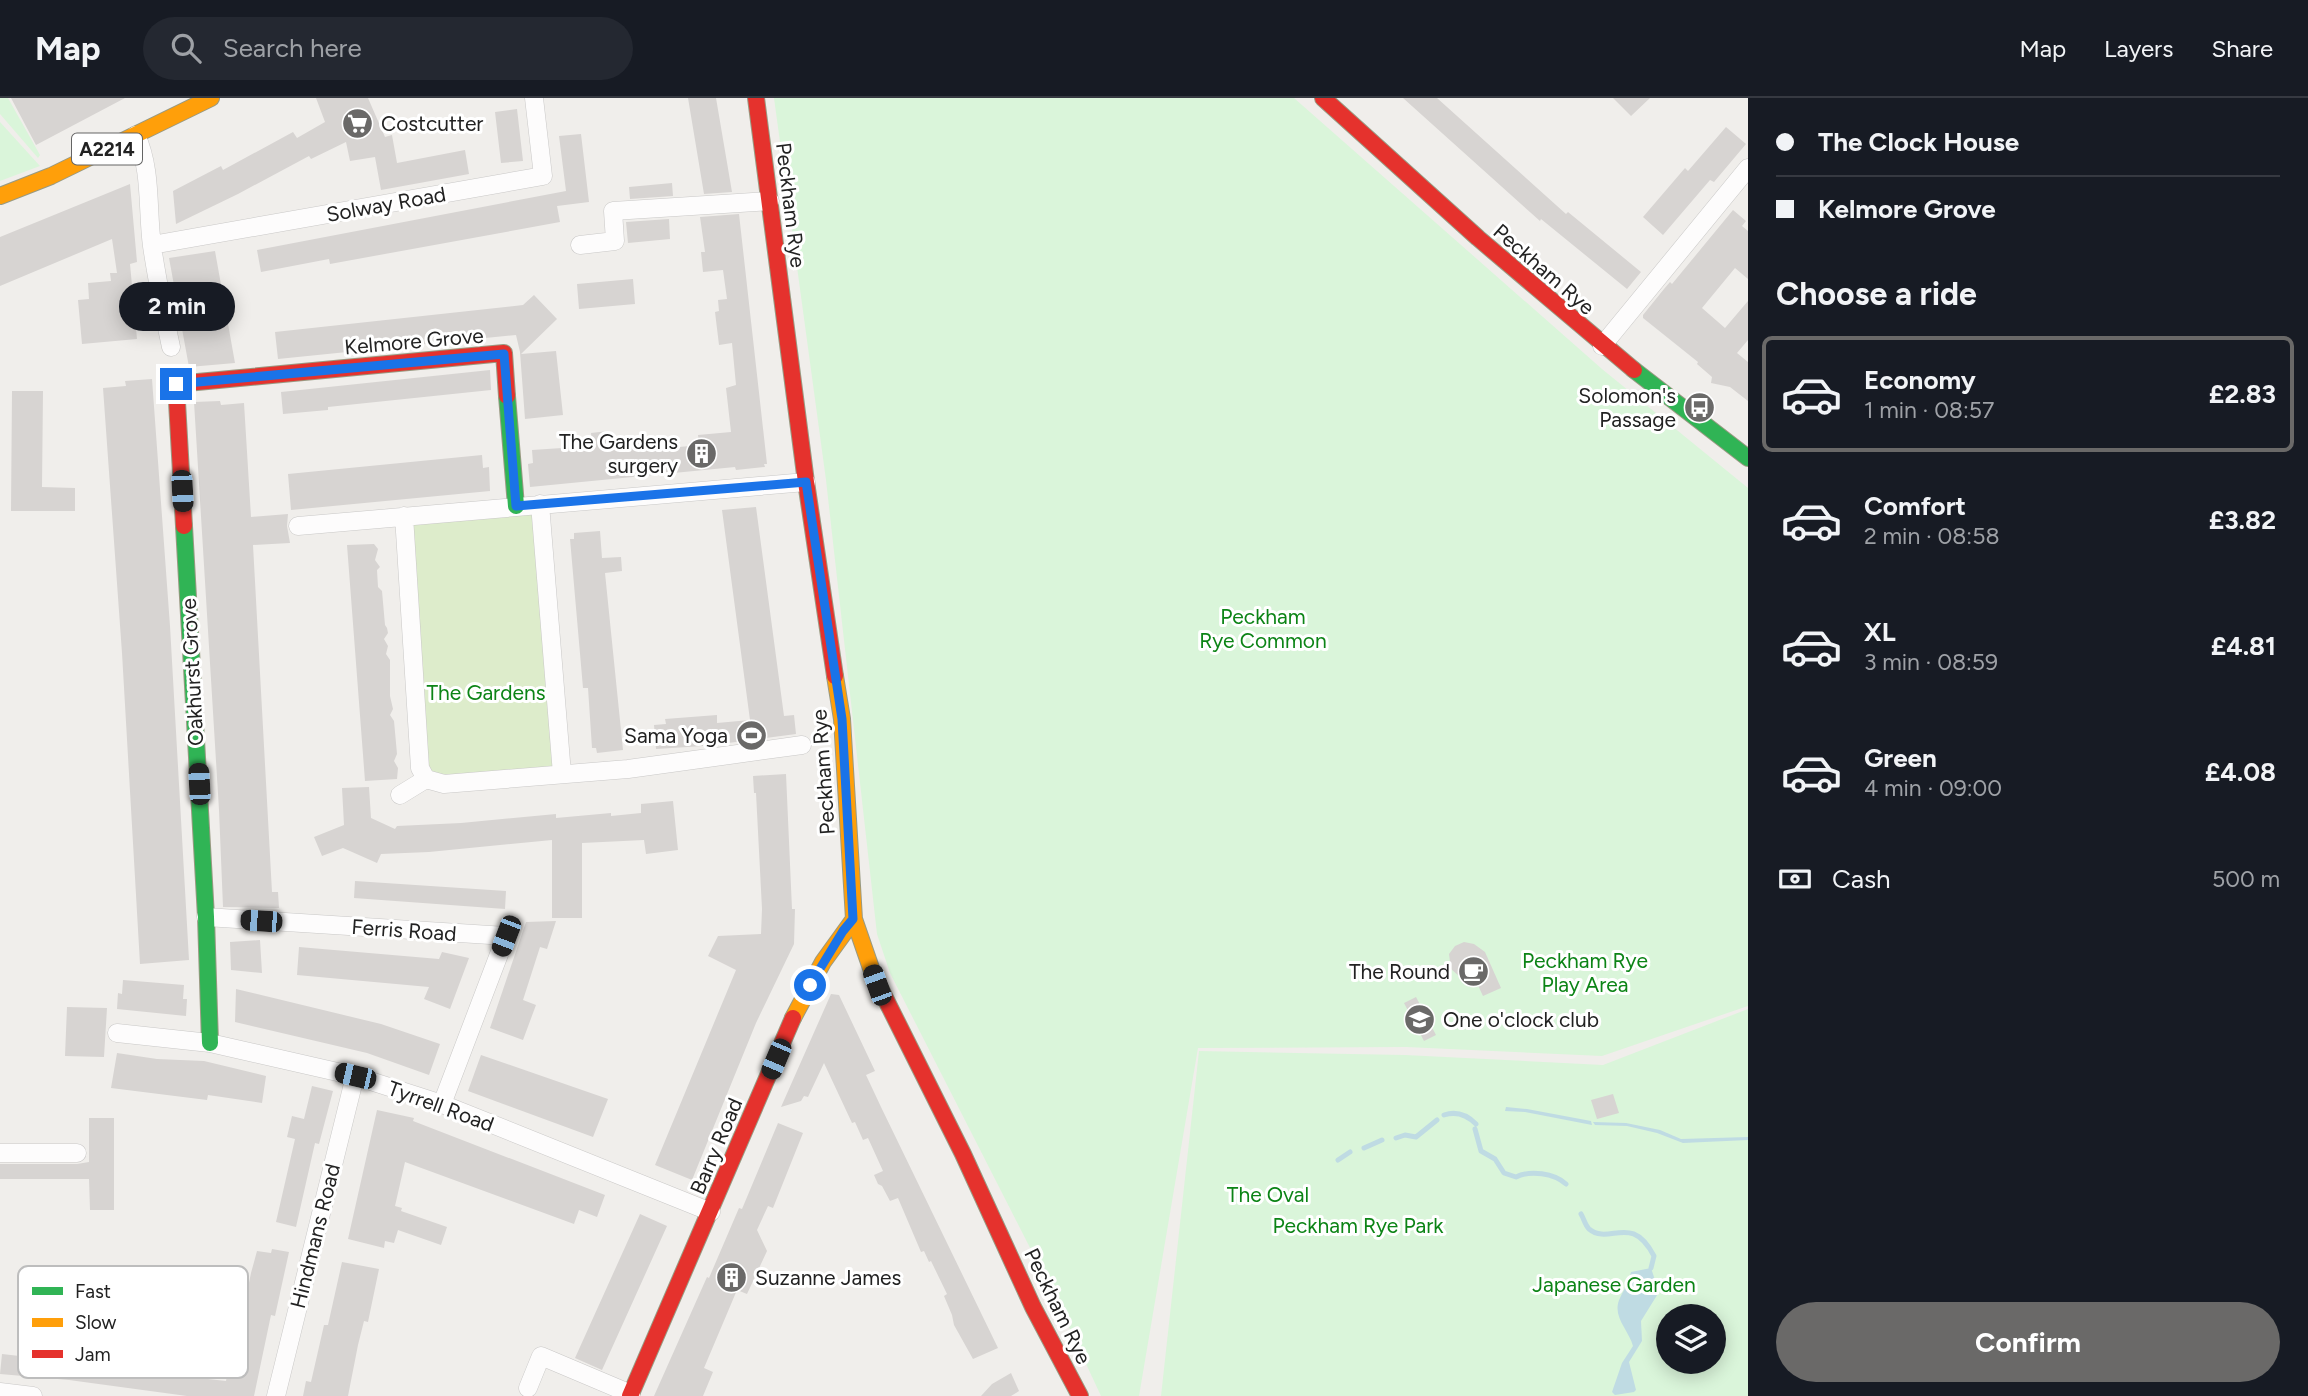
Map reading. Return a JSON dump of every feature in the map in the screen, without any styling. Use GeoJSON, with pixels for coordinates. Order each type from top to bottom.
{"type":"FeatureCollection","features":[{"type":"Feature","properties":{"kind":"main road","name":"A2214"},"geometry":{"type":"LineString","coordinates":[[0,196],[51,176],[211,98]]}},
{"type":"Feature","properties":{"kind":"main road","name":"Peckham Rye"},"geometry":{"type":"LineString","coordinates":[[756,98],[806,482],[842,719],[853,919],[877,985],[963,1154],[1033,1307],[1080,1396]]}},
{"type":"Feature","properties":{"kind":"main road","name":"Peckham Rye"},"geometry":{"type":"LineString","coordinates":[[1323,98],[1507,266],[1602,346],[1748,458]]}},
{"type":"Feature","properties":{"kind":"main road","name":"Kelmore Grove"},"geometry":{"type":"LineString","coordinates":[[176,384],[504,354],[516,506]]}},
{"type":"Feature","properties":{"kind":"main road","name":"Oakhurst Grove"},"geometry":{"type":"LineString","coordinates":[[176,384],[206,917],[210,1043]]}},
{"type":"Feature","properties":{"kind":"main road","name":"Barry Road"},"geometry":{"type":"LineString","coordinates":[[630,1395],[798,1007],[822,962],[853,919]]}},
{"type":"Feature","properties":{"kind":"street","name":"Solway Road"},"geometry":{"type":"LineString","coordinates":[[152,246],[543,176],[534,98]]}},
{"type":"Feature","properties":{"kind":"street"},"geometry":{"type":"LineString","coordinates":[[136,135],[147,167],[152,246],[171,347]]}},
{"type":"Feature","properties":{"kind":"street"},"geometry":{"type":"LineString","coordinates":[[1602,346],[1748,169]]}},
{"type":"Feature","properties":{"kind":"street"},"geometry":{"type":"LineString","coordinates":[[580,245],[615,241],[613,211],[770,201]]}},
{"type":"Feature","properties":{"kind":"street"},"geometry":{"type":"LineString","coordinates":[[298,526],[806,482]]}},
{"type":"Feature","properties":{"kind":"street"},"geometry":{"type":"LineString","coordinates":[[540,505],[562,774]]}},
{"type":"Feature","properties":{"kind":"street"},"geometry":{"type":"LineString","coordinates":[[404,516],[420,768],[426,779],[444,784],[628,769],[802,745]]}},
{"type":"Feature","properties":{"kind":"street"},"geometry":{"type":"LineString","coordinates":[[400,795],[426,779]]}},
{"type":"Feature","properties":{"kind":"street","name":"Ferris Road"},"geometry":{"type":"LineString","coordinates":[[206,917],[506,936],[442,1104]]}},
{"type":"Feature","properties":{"kind":"street","name":"Tyrrell Road"},"geometry":{"type":"LineString","coordinates":[[117,1033],[210,1043],[355,1076],[442,1104],[711,1212]]}},
{"type":"Feature","properties":{"kind":"street","name":"Hindmans Road"},"geometry":{"type":"LineString","coordinates":[[276,1396],[355,1076]]}},
{"type":"Feature","properties":{"kind":"street"},"geometry":{"type":"LineString","coordinates":[[0,1153],[77,1153]]}},
{"type":"Feature","properties":{"kind":"street"},"geometry":{"type":"LineString","coordinates":[[528,1388],[541,1356],[630,1395]]}},
{"type":"Feature","properties":{"kind":"street"},"geometry":{"type":"LineString","coordinates":[[0,1392],[33,1396]]}},
{"type":"Feature","properties":{"kind":"green space"},"geometry":{"type":"Polygon","coordinates":[[[0,98],[8,98],[40,155],[38,158],[0,114],[0,98]]]}},
{"type":"Feature","properties":{"kind":"green space","name":"Peckham Rye Common"},"geometry":{"type":"Polygon","coordinates":[[[774,98],[1294,98],[1602,369],[1748,488],[1748,1006],[1602,1056],[1406,1047],[1198,1048],[1139,1396],[1101,1396],[1053,1293],[890,973],[877,934],[826,480],[774,98]]]}},
{"type":"Feature","properties":{"kind":"green space"},"geometry":{"type":"Polygon","coordinates":[[[0,122],[40,166],[0,181],[0,122]]]}},
{"type":"Feature","properties":{"kind":"green space","name":"The Gardens"},"geometry":{"type":"Polygon","coordinates":[[[536,511],[557,769],[445,778],[431,775],[426,765],[408,520],[536,511]]]}},
{"type":"Feature","properties":{"kind":"green space","name":"Peckham Rye Park"},"geometry":{"type":"Polygon","coordinates":[[[1748,1009],[1748,1396],[1161,1396],[1199,1051],[1405,1055],[1603,1065],[1748,1009]]]}},
{"type":"Feature","properties":{"kind":"water"},"geometry":{"type":"Polygon","coordinates":[[[1506,1107],[1591,1121],[1592,1125],[1525,1112],[1505,1111],[1506,1107]]]}},
{"type":"Feature","properties":{"kind":"water"},"geometry":{"type":"Polygon","coordinates":[[[1593,1122],[1626,1123],[1660,1130],[1681,1139],[1748,1137],[1748,1140],[1683,1143],[1627,1126],[1595,1125],[1593,1122]]]}},
{"type":"Feature","properties":{"kind":"water"},"geometry":{"type":"Polygon","coordinates":[[[1651,1268],[1659,1292],[1641,1321],[1642,1341],[1629,1362],[1636,1390],[1615,1395],[1612,1392],[1622,1363],[1633,1346],[1619,1317],[1618,1305],[1631,1272],[1651,1268]]]}},
{"type":"Feature","properties":{"kind":"building"},"geometry":{"type":"Polygon","coordinates":[[[11,98],[125,98],[36,145],[11,98]]]}},
{"type":"Feature","properties":{"kind":"building"},"geometry":{"type":"Polygon","coordinates":[[[316,98],[368,98],[385,137],[392,135],[397,163],[465,150],[469,174],[381,190],[375,157],[350,161],[346,142],[311,159],[309,156],[176,224],[173,191],[221,166],[223,170],[293,132],[297,138],[325,122],[316,98]]]}},
{"type":"Feature","properties":{"kind":"building"},"geometry":{"type":"Polygon","coordinates":[[[688,98],[716,98],[732,192],[704,194],[688,98]]]}},
{"type":"Feature","properties":{"kind":"building"},"geometry":{"type":"Polygon","coordinates":[[[1403,98],[1437,98],[1566,214],[1568,212],[1641,272],[1627,289],[1541,219],[1540,221],[1403,98]]]}},
{"type":"Feature","properties":{"kind":"building"},"geometry":{"type":"Polygon","coordinates":[[[1613,98],[1650,98],[1631,116],[1613,98]]]}},
{"type":"Feature","properties":{"kind":"building"},"geometry":{"type":"Polygon","coordinates":[[[517,109],[523,161],[501,163],[495,112],[517,109]]]}},
{"type":"Feature","properties":{"kind":"building"},"geometry":{"type":"Polygon","coordinates":[[[1726,127],[1746,144],[1714,182],[1710,180],[1663,235],[1643,217],[1685,168],[1688,171],[1726,127]]]}},
{"type":"Feature","properties":{"kind":"building"},"geometry":{"type":"Polygon","coordinates":[[[581,134],[589,202],[557,206],[560,222],[330,264],[329,259],[261,272],[257,250],[566,191],[559,136],[581,134]]]}},
{"type":"Feature","properties":{"kind":"building"},"geometry":{"type":"Polygon","coordinates":[[[672,183],[673,196],[630,199],[629,187],[672,183]]]}},
{"type":"Feature","properties":{"kind":"building"},"geometry":{"type":"Polygon","coordinates":[[[130,184],[137,262],[130,264],[137,339],[82,344],[78,300],[89,299],[88,283],[111,281],[110,273],[117,273],[112,239],[0,286],[0,237],[130,184]]]}},
{"type":"Feature","properties":{"kind":"building"},"geometry":{"type":"Polygon","coordinates":[[[1733,210],[1746,221],[1742,226],[1748,231],[1748,279],[1735,268],[1702,308],[1725,328],[1748,301],[1748,340],[1737,353],[1748,362],[1748,401],[1730,387],[1711,383],[1712,377],[1698,362],[1643,318],[1664,289],[1670,282],[1672,284],[1733,210]]]}},
{"type":"Feature","properties":{"kind":"building"},"geometry":{"type":"Polygon","coordinates":[[[739,214],[767,464],[764,464],[765,467],[736,470],[735,467],[530,487],[528,464],[533,463],[532,450],[592,446],[591,433],[608,431],[609,445],[639,442],[639,445],[644,444],[645,450],[690,446],[699,443],[698,435],[731,432],[726,388],[736,385],[732,343],[719,345],[715,312],[719,311],[718,300],[727,299],[723,270],[703,272],[701,252],[705,252],[700,217],[739,214]]]}},
{"type":"Feature","properties":{"kind":"building"},"geometry":{"type":"Polygon","coordinates":[[[669,219],[670,239],[628,243],[626,222],[669,219]]]}},
{"type":"Feature","properties":{"kind":"building"},"geometry":{"type":"Polygon","coordinates":[[[215,251],[235,363],[189,367],[169,258],[215,251]]]}},
{"type":"Feature","properties":{"kind":"building"},"geometry":{"type":"Polygon","coordinates":[[[633,279],[635,304],[579,309],[577,284],[633,279]]]}},
{"type":"Feature","properties":{"kind":"building"},"geometry":{"type":"Polygon","coordinates":[[[534,295],[557,319],[521,354],[556,351],[563,415],[525,419],[520,352],[516,335],[278,359],[275,332],[523,305],[534,295]]]}},
{"type":"Feature","properties":{"kind":"building"},"geometry":{"type":"Polygon","coordinates":[[[490,370],[491,390],[283,414],[281,392],[490,370]]]}},
{"type":"Feature","properties":{"kind":"building"},"geometry":{"type":"Polygon","coordinates":[[[152,379],[170,626],[189,960],[140,964],[103,388],[126,386],[125,381],[152,379]]]}},
{"type":"Feature","properties":{"kind":"building"},"geometry":{"type":"Polygon","coordinates":[[[12,391],[43,391],[42,487],[75,488],[75,511],[11,511],[12,391]]]}},
{"type":"Feature","properties":{"kind":"building"},"geometry":{"type":"Polygon","coordinates":[[[220,401],[221,405],[244,403],[251,517],[288,514],[290,543],[253,545],[272,892],[278,892],[279,908],[223,907],[194,402],[220,401]]]}},
{"type":"Feature","properties":{"kind":"building"},"geometry":{"type":"Polygon","coordinates":[[[482,455],[483,468],[489,467],[490,491],[291,510],[288,474],[482,455]]]}},
{"type":"Feature","properties":{"kind":"building"},"geometry":{"type":"Polygon","coordinates":[[[756,507],[784,716],[794,715],[796,734],[656,749],[654,725],[666,724],[665,719],[717,715],[717,723],[750,720],[722,510],[756,507]]]}},
{"type":"Feature","properties":{"kind":"building"},"geometry":{"type":"Polygon","coordinates":[[[600,531],[602,558],[621,557],[622,571],[605,573],[623,750],[597,753],[596,748],[592,748],[588,688],[583,688],[570,539],[574,539],[574,533],[600,531]]]}},
{"type":"Feature","properties":{"kind":"building"},"geometry":{"type":"Polygon","coordinates":[[[374,544],[378,549],[375,560],[380,567],[377,570],[378,587],[382,591],[388,633],[384,639],[388,646],[386,654],[390,660],[390,696],[393,709],[390,715],[394,721],[397,754],[394,761],[398,768],[397,779],[365,781],[347,545],[374,544]]]}},
{"type":"Feature","properties":{"kind":"building"},"geometry":{"type":"Polygon","coordinates":[[[786,774],[792,909],[795,909],[794,944],[756,1023],[692,1180],[655,1165],[736,970],[708,956],[718,936],[761,934],[762,909],[753,776],[786,774]]]}},
{"type":"Feature","properties":{"kind":"building"},"geometry":{"type":"Polygon","coordinates":[[[369,787],[371,818],[395,829],[397,826],[556,814],[556,818],[641,813],[641,804],[673,801],[678,850],[646,854],[644,840],[582,843],[582,918],[552,918],[552,840],[381,854],[377,863],[343,848],[322,856],[314,837],[344,825],[342,788],[369,787]]]}},
{"type":"Feature","properties":{"kind":"building"},"geometry":{"type":"Polygon","coordinates":[[[355,881],[506,891],[505,909],[354,898],[355,881]]]}},
{"type":"Feature","properties":{"kind":"building"},"geometry":{"type":"Polygon","coordinates":[[[556,921],[547,949],[540,947],[523,1000],[536,1005],[523,1040],[490,1028],[526,922],[556,921]]]}},
{"type":"Feature","properties":{"kind":"building"},"geometry":{"type":"Polygon","coordinates":[[[260,940],[262,973],[231,970],[230,942],[260,940]]]}},
{"type":"Feature","properties":{"kind":"building","name":"The Round"},"geometry":{"type":"Polygon","coordinates":[[[1464,942],[1474,944],[1485,952],[1501,988],[1483,996],[1474,977],[1459,976],[1451,969],[1449,954],[1455,946],[1464,942]]]}},
{"type":"Feature","properties":{"kind":"building"},"geometry":{"type":"Polygon","coordinates":[[[299,947],[439,959],[442,952],[469,958],[450,1009],[424,999],[429,987],[297,975],[299,947]]]}},
{"type":"Feature","properties":{"kind":"building"},"geometry":{"type":"Polygon","coordinates":[[[123,980],[184,985],[186,1016],[117,1009],[118,993],[122,994],[123,980]]]}},
{"type":"Feature","properties":{"kind":"building"},"geometry":{"type":"Polygon","coordinates":[[[236,989],[381,1024],[440,1044],[429,1075],[367,1053],[235,1022],[236,989]]]}},
{"type":"Feature","properties":{"kind":"building"},"geometry":{"type":"Polygon","coordinates":[[[831,994],[839,995],[875,1071],[866,1075],[998,1348],[973,1359],[954,1325],[944,1296],[947,1294],[931,1261],[929,1262],[924,1251],[921,1252],[898,1198],[890,1201],[882,1186],[878,1184],[874,1175],[883,1171],[868,1138],[863,1140],[855,1122],[852,1123],[824,1063],[808,1097],[804,1096],[801,1101],[781,1107],[831,994]]]}},
{"type":"Feature","properties":{"kind":"building","name":"One o'clock club"},"geometry":{"type":"Polygon","coordinates":[[[1416,997],[1436,1035],[1424,1041],[1404,1003],[1416,997]]]}},
{"type":"Feature","properties":{"kind":"building"},"geometry":{"type":"Polygon","coordinates":[[[67,1007],[107,1008],[104,1057],[65,1056],[67,1007]]]}},
{"type":"Feature","properties":{"kind":"building"},"geometry":{"type":"Polygon","coordinates":[[[117,1053],[157,1059],[204,1061],[266,1076],[262,1103],[208,1095],[207,1100],[111,1088],[117,1053]]]}},
{"type":"Feature","properties":{"kind":"building"},"geometry":{"type":"Polygon","coordinates":[[[481,1055],[608,1099],[593,1137],[468,1091],[481,1055]]]}},
{"type":"Feature","properties":{"kind":"building"},"geometry":{"type":"Polygon","coordinates":[[[312,1086],[333,1091],[319,1144],[315,1143],[296,1227],[276,1222],[295,1139],[287,1137],[292,1116],[304,1119],[312,1086]]]}},
{"type":"Feature","properties":{"kind":"building"},"geometry":{"type":"Polygon","coordinates":[[[1613,1094],[1619,1113],[1597,1119],[1591,1100],[1613,1094]]]}},
{"type":"Feature","properties":{"kind":"building"},"geometry":{"type":"Polygon","coordinates":[[[377,1110],[414,1118],[413,1121],[605,1195],[597,1217],[579,1210],[574,1224],[405,1162],[395,1206],[402,1208],[401,1211],[447,1227],[441,1245],[398,1230],[394,1243],[385,1241],[384,1248],[348,1239],[377,1110]]]}},
{"type":"Feature","properties":{"kind":"building"},"geometry":{"type":"Polygon","coordinates":[[[89,1118],[114,1118],[114,1210],[90,1210],[89,1179],[0,1179],[0,1164],[89,1162],[89,1118]]]}},
{"type":"Feature","properties":{"kind":"building"},"geometry":{"type":"Polygon","coordinates":[[[778,1123],[803,1133],[773,1208],[768,1206],[757,1230],[767,1251],[747,1294],[737,1290],[704,1368],[713,1372],[703,1396],[654,1396],[739,1208],[742,1209],[778,1123]]]}},
{"type":"Feature","properties":{"kind":"building"},"geometry":{"type":"Polygon","coordinates":[[[640,1214],[667,1226],[602,1370],[575,1358],[640,1214]]]}},
{"type":"Feature","properties":{"kind":"building"},"geometry":{"type":"Polygon","coordinates":[[[272,1249],[289,1252],[275,1316],[271,1315],[254,1396],[187,1396],[46,1378],[199,1378],[226,1381],[226,1378],[248,1378],[248,1288],[257,1251],[271,1253],[272,1249]]]}},
{"type":"Feature","properties":{"kind":"building"},"geometry":{"type":"Polygon","coordinates":[[[342,1262],[379,1269],[368,1322],[364,1321],[358,1345],[348,1396],[303,1396],[306,1381],[311,1382],[324,1325],[328,1325],[342,1262]]]}},
{"type":"Feature","properties":{"kind":"building"},"geometry":{"type":"Polygon","coordinates":[[[2,1354],[18,1356],[18,1376],[0,1374],[2,1354]]]}},
{"type":"Feature","properties":{"kind":"building"},"geometry":{"type":"Polygon","coordinates":[[[1011,1373],[1019,1391],[1011,1396],[981,1396],[992,1384],[1011,1373]]]}},
{"type":"Feature","properties":{"kind":"waterway"},"geometry":{"type":"LineString","coordinates":[[1444,1115],[1461,1115],[1476,1124]]}},
{"type":"Feature","properties":{"kind":"waterway"},"geometry":{"type":"LineString","coordinates":[[1396,1138],[1405,1135],[1416,1137],[1437,1120]]}},
{"type":"Feature","properties":{"kind":"waterway"},"geometry":{"type":"LineString","coordinates":[[1475,1129],[1481,1151],[1495,1159],[1504,1173],[1516,1177],[1542,1174],[1555,1177],[1566,1184]]}},
{"type":"Feature","properties":{"kind":"waterway"},"geometry":{"type":"LineString","coordinates":[[1364,1148],[1382,1140]]}},
{"type":"Feature","properties":{"kind":"waterway"},"geometry":{"type":"LineString","coordinates":[[1338,1160],[1350,1152]]}},
{"type":"Feature","properties":{"kind":"waterway"},"geometry":{"type":"LineString","coordinates":[[1581,1214],[1589,1229],[1597,1233],[1621,1232],[1637,1236],[1654,1256],[1651,1268]]}},
{"type":"Feature","properties":{"kind":"traffic: fast"},"geometry":{"type":"LineString","coordinates":[[1634,370],[1748,458]]}},
{"type":"Feature","properties":{"kind":"traffic: fast"},"geometry":{"type":"LineString","coordinates":[[507,396],[516,506]]}},
{"type":"Feature","properties":{"kind":"traffic: fast"},"geometry":{"type":"LineString","coordinates":[[184,526],[206,917],[210,1043]]}},
{"type":"Feature","properties":{"kind":"traffic: slow"},"geometry":{"type":"LineString","coordinates":[[0,196],[51,176],[211,98]]}},
{"type":"Feature","properties":{"kind":"traffic: slow"},"geometry":{"type":"LineString","coordinates":[[835,676],[842,719],[854,919],[873,974]]}},
{"type":"Feature","properties":{"kind":"traffic: slow"},"geometry":{"type":"LineString","coordinates":[[793,1018],[823,962],[854,919]]}},
{"type":"Feature","properties":{"kind":"traffic: jam"},"geometry":{"type":"LineString","coordinates":[[756,98],[806,482],[835,676]]}},
{"type":"Feature","properties":{"kind":"traffic: jam"},"geometry":{"type":"LineString","coordinates":[[1323,98],[1478,238],[1634,370]]}},
{"type":"Feature","properties":{"kind":"traffic: jam"},"geometry":{"type":"LineString","coordinates":[[184,526],[176,384],[504,353],[507,396]]}},
{"type":"Feature","properties":{"kind":"traffic: jam"},"geometry":{"type":"LineString","coordinates":[[873,974],[963,1154],[1033,1307],[1080,1396]]}},
{"type":"Feature","properties":{"kind":"traffic: jam"},"geometry":{"type":"LineString","coordinates":[[630,1396],[793,1018]]}},
{"type":"Feature","properties":{"kind":"place","name":"Costcutter"},"geometry":{"type":"Point","coordinates":[358,123]}},
{"type":"Feature","properties":{"kind":"place","name":"Solomon's Passage"},"geometry":{"type":"Point","coordinates":[1699,407]}},
{"type":"Feature","properties":{"kind":"place","name":"The Gardens surgery"},"geometry":{"type":"Point","coordinates":[701,453]}},
{"type":"Feature","properties":{"kind":"place","name":"Sama Yoga"},"geometry":{"type":"Point","coordinates":[751,735]}},
{"type":"Feature","properties":{"kind":"place","name":"The Round"},"geometry":{"type":"Point","coordinates":[1473,971]}},
{"type":"Feature","properties":{"kind":"place","name":"One o'clock club"},"geometry":{"type":"Point","coordinates":[1420,1019]}},
{"type":"Feature","properties":{"kind":"place","name":"Suzanne James"},"geometry":{"type":"Point","coordinates":[732,1277]}},
{"type":"Feature","properties":{"kind":"route"},"geometry":{"type":"LineString","coordinates":[[176,384],[504,354],[516,506],[806,482],[842,719],[853,919],[822,962],[810,985]]}},
{"type":"Feature","properties":{"kind":"park label","name":"Peckham Rye Play Area"},"geometry":{"type":"Point","coordinates":[1585,972]}},
{"type":"Feature","properties":{"kind":"park label","name":"The Oval"},"geometry":{"type":"Point","coordinates":[1268,1194]}},
{"type":"Feature","properties":{"kind":"park label","name":"Japanese Garden"},"geometry":{"type":"Point","coordinates":[1614,1284]}}]}
